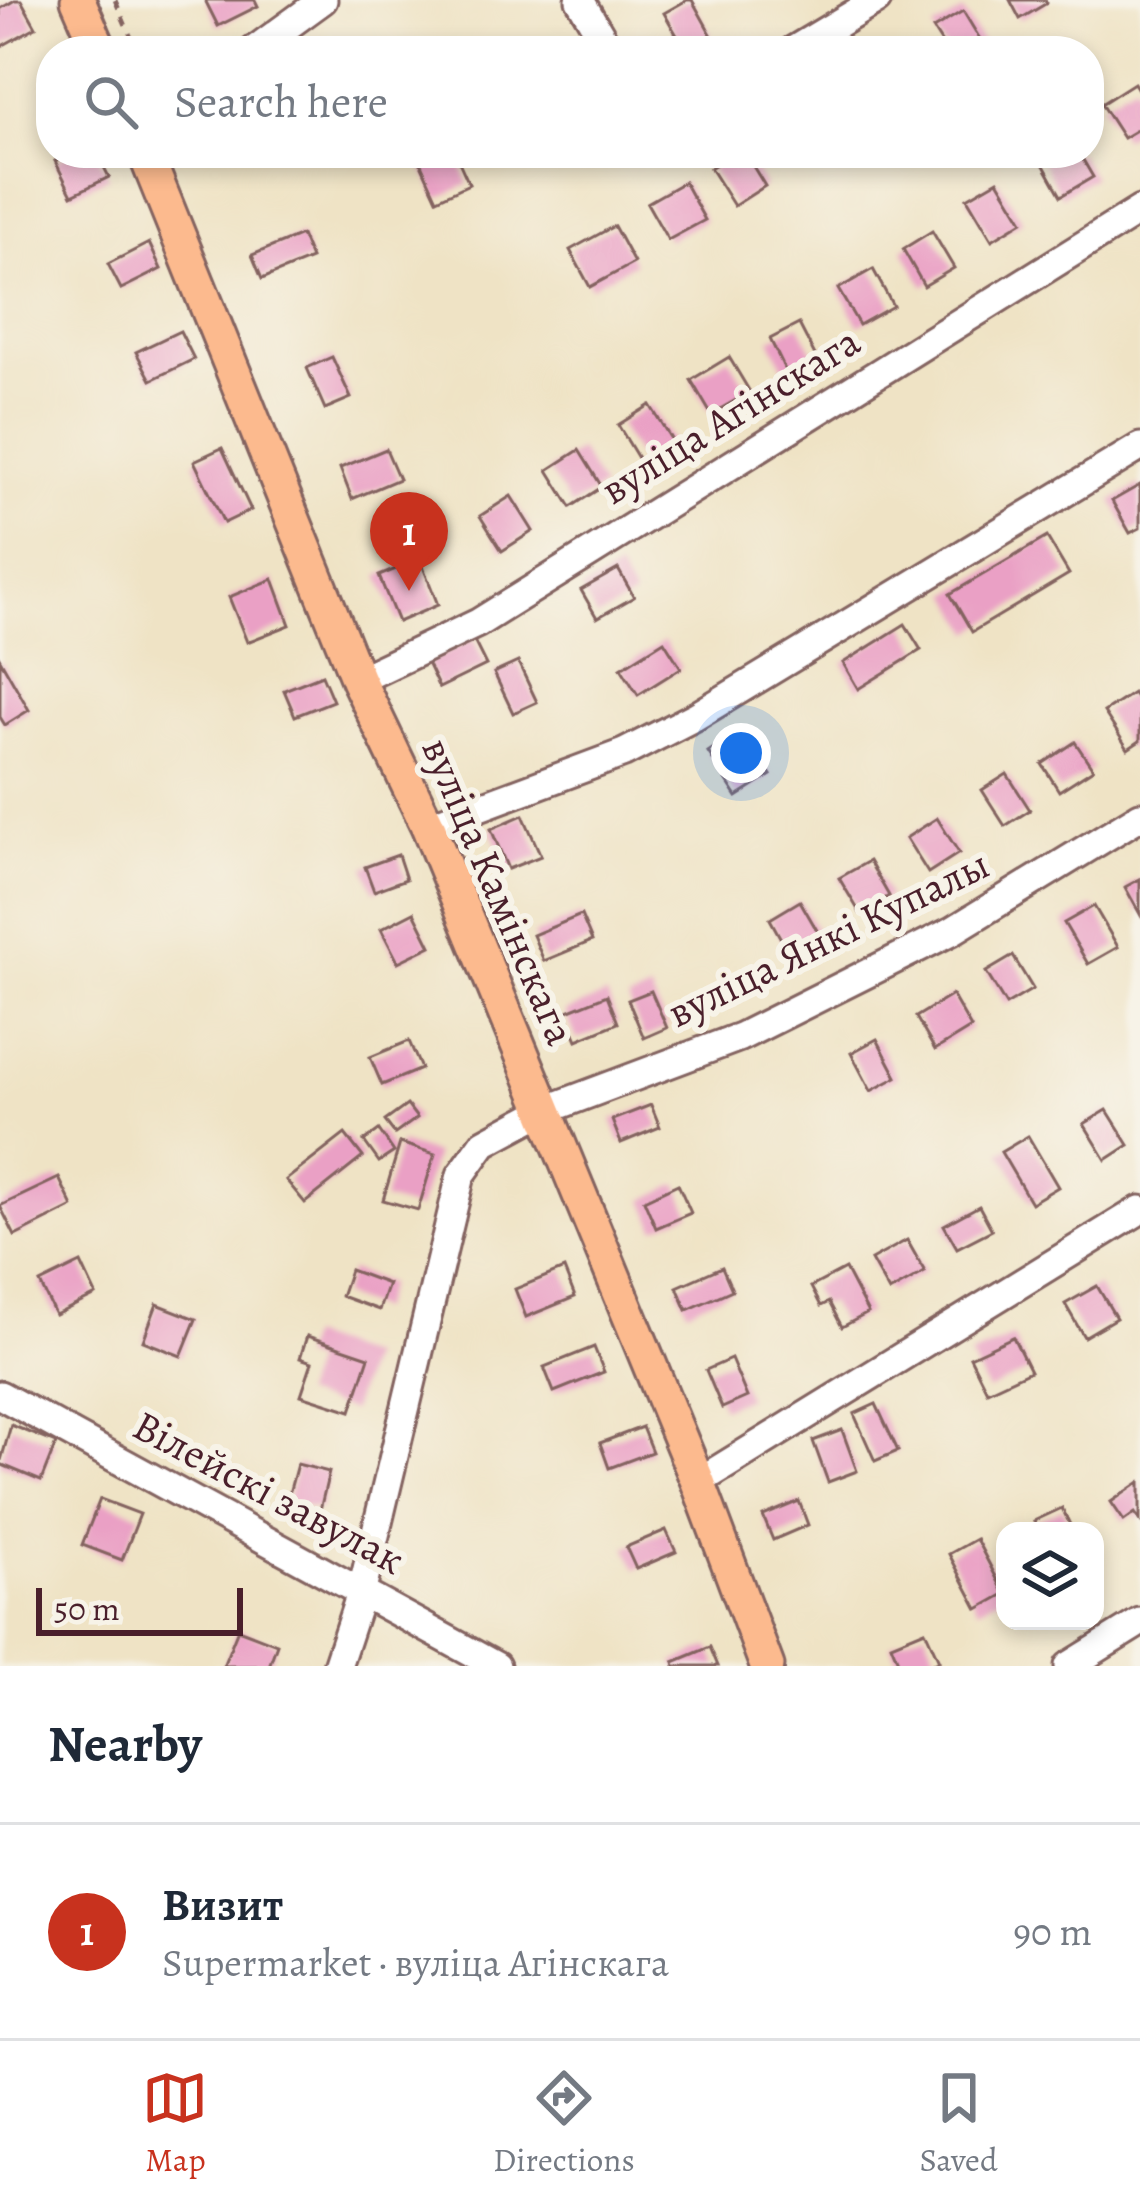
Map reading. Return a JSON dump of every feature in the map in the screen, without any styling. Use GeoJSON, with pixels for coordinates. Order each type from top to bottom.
{"type":"FeatureCollection","features":[{"type":"Feature","properties":{"kind":"main road"},"geometry":{"type":"LineString","coordinates":[[79,0],[94,36]]}},
{"type":"Feature","properties":{"kind":"main road","name":"вуліца Камінскага"},"geometry":{"type":"LineString","coordinates":[[151,168],[358,680],[428,826],[698,1481],[767,1666]]}},
{"type":"Feature","properties":{"kind":"street"},"geometry":{"type":"LineString","coordinates":[[274,36],[323,0]]}},
{"type":"Feature","properties":{"kind":"street"},"geometry":{"type":"LineString","coordinates":[[580,0],[601,36]]}},
{"type":"Feature","properties":{"kind":"street"},"geometry":{"type":"LineString","coordinates":[[817,36],[877,0]]}},
{"type":"Feature","properties":{"kind":"street","name":"вуліца Агінскага"},"geometry":{"type":"LineString","coordinates":[[358,680],[478,623],[1140,210]]}},
{"type":"Feature","properties":{"kind":"street"},"geometry":{"type":"LineString","coordinates":[[428,826],[624,753],[696,716],[1140,447]]}},
{"type":"Feature","properties":{"kind":"street","name":"вуліца Янкі Купалы"},"geometry":{"type":"LineString","coordinates":[[337,1666],[362,1590],[461,1175],[484,1143],[543,1111],[761,1026],[952,932],[1140,816]]}},
{"type":"Feature","properties":{"kind":"street"},"geometry":{"type":"LineString","coordinates":[[698,1481],[1140,1210]]}},
{"type":"Feature","properties":{"kind":"street","name":"Вілейскі завулак"},"geometry":{"type":"LineString","coordinates":[[0,1395],[496,1666]]}},
{"type":"Feature","properties":{"kind":"street"},"geometry":{"type":"LineString","coordinates":[[1069,1666],[1140,1622]]}},
{"type":"Feature","properties":{"kind":"path"},"geometry":{"type":"LineString","coordinates":[[115,0],[131,36]]}},
{"type":"Feature","properties":{"kind":"building"},"geometry":{"type":"Polygon","coordinates":[[[21,0],[36,27],[0,47],[0,9],[21,0]]]}},
{"type":"Feature","properties":{"kind":"building"},"geometry":{"type":"Polygon","coordinates":[[[205,0],[255,0],[258,6],[218,26],[205,0]]]}},
{"type":"Feature","properties":{"kind":"building"},"geometry":{"type":"Polygon","coordinates":[[[692,0],[712,36],[677,36],[664,13],[692,0]]]}},
{"type":"Feature","properties":{"kind":"building"},"geometry":{"type":"Polygon","coordinates":[[[1010,0],[1045,0],[1047,3],[1020,19],[1010,0]]]}},
{"type":"Feature","properties":{"kind":"building"},"geometry":{"type":"Polygon","coordinates":[[[963,11],[978,36],[937,36],[933,29],[963,11]]]}},
{"type":"Feature","properties":{"kind":"building"},"geometry":{"type":"Polygon","coordinates":[[[1134,83],[1140,93],[1140,128],[1123,138],[1104,102],[1134,83]]]}},
{"type":"Feature","properties":{"kind":"building"},"geometry":{"type":"Polygon","coordinates":[[[58,168],[104,168],[109,177],[72,195],[58,168]]]}},
{"type":"Feature","properties":{"kind":"building"},"geometry":{"type":"Polygon","coordinates":[[[423,168],[462,168],[469,184],[437,199],[423,168]]]}},
{"type":"Feature","properties":{"kind":"building"},"geometry":{"type":"Polygon","coordinates":[[[710,168],[754,168],[765,186],[734,206],[710,168]]]}},
{"type":"Feature","properties":{"kind":"building"},"geometry":{"type":"Polygon","coordinates":[[[1045,168],[1088,168],[1093,177],[1061,196],[1045,168]]]}},
{"type":"Feature","properties":{"kind":"building"},"geometry":{"type":"Polygon","coordinates":[[[998,180],[1023,221],[992,240],[967,198],[998,180]]]}},
{"type":"Feature","properties":{"kind":"building"},"geometry":{"type":"Polygon","coordinates":[[[684,182],[705,220],[668,240],[647,203],[684,182]]]}},
{"type":"Feature","properties":{"kind":"building"},"geometry":{"type":"Polygon","coordinates":[[[614,226],[634,263],[590,287],[570,250],[614,226]]]}},
{"type":"Feature","properties":{"kind":"building"},"geometry":{"type":"Polygon","coordinates":[[[932,231],[954,268],[924,286],[903,249],[932,231]]]}},
{"type":"Feature","properties":{"kind":"building"},"geometry":{"type":"Polygon","coordinates":[[[301,235],[311,259],[262,279],[252,255],[301,235]]]}},
{"type":"Feature","properties":{"kind":"building"},"geometry":{"type":"Polygon","coordinates":[[[149,243],[161,269],[121,289],[108,264],[149,243]]]}},
{"type":"Feature","properties":{"kind":"building"},"geometry":{"type":"Polygon","coordinates":[[[873,269],[893,306],[859,325],[838,289],[873,269]]]}},
{"type":"Feature","properties":{"kind":"building"},"geometry":{"type":"Polygon","coordinates":[[[799,324],[817,359],[787,374],[770,339],[799,324]]]}},
{"type":"Feature","properties":{"kind":"building"},"geometry":{"type":"Polygon","coordinates":[[[180,331],[194,359],[151,380],[136,352],[180,331]]]}},
{"type":"Feature","properties":{"kind":"building"},"geometry":{"type":"Polygon","coordinates":[[[332,357],[351,398],[325,409],[307,368],[332,357]]]}},
{"type":"Feature","properties":{"kind":"building"},"geometry":{"type":"Polygon","coordinates":[[[729,357],[750,392],[711,414],[691,380],[729,357]]]}},
{"type":"Feature","properties":{"kind":"building"},"geometry":{"type":"Polygon","coordinates":[[[650,405],[674,444],[641,463],[618,425],[650,405]]]}},
{"type":"Feature","properties":{"kind":"building"},"geometry":{"type":"Polygon","coordinates":[[[222,448],[251,510],[224,523],[194,461],[222,448]]]}},
{"type":"Feature","properties":{"kind":"building"},"geometry":{"type":"Polygon","coordinates":[[[386,449],[399,479],[352,499],[340,468],[386,449]]]}},
{"type":"Feature","properties":{"kind":"building"},"geometry":{"type":"Polygon","coordinates":[[[579,450],[602,487],[571,507],[548,470],[579,450]]]}},
{"type":"Feature","properties":{"kind":"building"},"geometry":{"type":"Polygon","coordinates":[[[1140,485],[1140,528],[1130,533],[1112,501],[1140,485]]]}},
{"type":"Feature","properties":{"kind":"building"},"geometry":{"type":"Polygon","coordinates":[[[511,496],[533,531],[502,551],[480,516],[511,496]]]}},
{"type":"Feature","properties":{"kind":"building"},"geometry":{"type":"Polygon","coordinates":[[[1047,537],[1069,574],[972,632],[950,594],[1047,537]]]}},
{"type":"Feature","properties":{"kind":"building"},"geometry":{"type":"Polygon","coordinates":[[[420,559],[438,605],[398,622],[379,576],[420,559]]]}},
{"type":"Feature","properties":{"kind":"building"},"geometry":{"type":"Polygon","coordinates":[[[618,569],[634,597],[597,618],[581,590],[618,569]]]}},
{"type":"Feature","properties":{"kind":"building"},"geometry":{"type":"Polygon","coordinates":[[[273,579],[290,625],[247,642],[229,597],[273,579]]]}},
{"type":"Feature","properties":{"kind":"building"},"geometry":{"type":"Polygon","coordinates":[[[905,624],[921,650],[858,689],[843,663],[905,624]]]}},
{"type":"Feature","properties":{"kind":"building"},"geometry":{"type":"Polygon","coordinates":[[[473,639],[486,665],[439,688],[427,663],[473,639]]]}},
{"type":"Feature","properties":{"kind":"building"},"geometry":{"type":"Polygon","coordinates":[[[664,641],[681,668],[638,695],[621,668],[664,641]]]}},
{"type":"Feature","properties":{"kind":"building"},"geometry":{"type":"Polygon","coordinates":[[[0,659],[29,710],[5,725],[0,717],[0,659]]]}},
{"type":"Feature","properties":{"kind":"building"},"geometry":{"type":"Polygon","coordinates":[[[518,662],[537,702],[513,713],[494,673],[518,662]]]}},
{"type":"Feature","properties":{"kind":"building"},"geometry":{"type":"Polygon","coordinates":[[[322,675],[333,701],[295,716],[284,690],[322,675]]]}},
{"type":"Feature","properties":{"kind":"building"},"geometry":{"type":"Polygon","coordinates":[[[1133,693],[1140,704],[1140,741],[1128,749],[1104,712],[1133,693]]]}},
{"type":"Feature","properties":{"kind":"building"},"geometry":{"type":"Polygon","coordinates":[[[742,729],[771,775],[737,797],[708,752],[742,729]]]}},
{"type":"Feature","properties":{"kind":"building"},"geometry":{"type":"Polygon","coordinates":[[[1075,742],[1093,769],[1059,791],[1042,764],[1075,742]]]}},
{"type":"Feature","properties":{"kind":"building"},"geometry":{"type":"Polygon","coordinates":[[[1007,774],[1030,810],[1005,826],[982,790],[1007,774]]]}},
{"type":"Feature","properties":{"kind":"building"},"geometry":{"type":"Polygon","coordinates":[[[523,815],[541,856],[508,869],[491,829],[523,815]]]}},
{"type":"Feature","properties":{"kind":"building"},"geometry":{"type":"Polygon","coordinates":[[[937,818],[959,853],[928,873],[906,838],[937,818]]]}},
{"type":"Feature","properties":{"kind":"building"},"geometry":{"type":"Polygon","coordinates":[[[398,855],[406,879],[374,891],[365,867],[398,855]]]}},
{"type":"Feature","properties":{"kind":"building"},"geometry":{"type":"Polygon","coordinates":[[[869,861],[889,896],[860,913],[839,878],[869,861]]]}},
{"type":"Feature","properties":{"kind":"building"},"geometry":{"type":"Polygon","coordinates":[[[1140,879],[1140,914],[1125,887],[1140,879]]]}},
{"type":"Feature","properties":{"kind":"building"},"geometry":{"type":"Polygon","coordinates":[[[800,901],[822,939],[791,957],[770,919],[800,901]]]}},
{"type":"Feature","properties":{"kind":"building"},"geometry":{"type":"Polygon","coordinates":[[[1094,906],[1118,947],[1088,964],[1064,923],[1094,906]]]}},
{"type":"Feature","properties":{"kind":"building"},"geometry":{"type":"Polygon","coordinates":[[[414,912],[431,946],[398,962],[381,929],[414,912]]]}},
{"type":"Feature","properties":{"kind":"building"},"geometry":{"type":"Polygon","coordinates":[[[581,915],[592,941],[544,961],[533,935],[581,915]]]}},
{"type":"Feature","properties":{"kind":"building"},"geometry":{"type":"Polygon","coordinates":[[[1013,956],[1033,989],[1006,1005],[986,972],[1013,956]]]}},
{"type":"Feature","properties":{"kind":"building"},"geometry":{"type":"Polygon","coordinates":[[[651,991],[667,1028],[644,1038],[628,1000],[651,991]]]}},
{"type":"Feature","properties":{"kind":"building"},"geometry":{"type":"Polygon","coordinates":[[[607,995],[618,1023],[577,1040],[565,1012],[607,995]]]}},
{"type":"Feature","properties":{"kind":"building"},"geometry":{"type":"Polygon","coordinates":[[[952,995],[971,1028],[935,1050],[916,1017],[952,995]]]}},
{"type":"Feature","properties":{"kind":"building"},"geometry":{"type":"Polygon","coordinates":[[[877,1039],[897,1077],[871,1091],[851,1053],[877,1039]]]}},
{"type":"Feature","properties":{"kind":"building"},"geometry":{"type":"Polygon","coordinates":[[[409,1041],[421,1069],[382,1085],[370,1057],[409,1041]]]}},
{"type":"Feature","properties":{"kind":"building"},"geometry":{"type":"Polygon","coordinates":[[[407,1105],[417,1118],[395,1134],[385,1121],[407,1105]]]}},
{"type":"Feature","properties":{"kind":"building"},"geometry":{"type":"Polygon","coordinates":[[[651,1105],[660,1127],[621,1143],[612,1120],[651,1105]]]}},
{"type":"Feature","properties":{"kind":"building"},"geometry":{"type":"Polygon","coordinates":[[[1107,1110],[1129,1145],[1106,1160],[1084,1124],[1107,1110]]]}},
{"type":"Feature","properties":{"kind":"building"},"geometry":{"type":"Polygon","coordinates":[[[379,1130],[394,1152],[379,1162],[364,1141],[379,1130]]]}},
{"type":"Feature","properties":{"kind":"building"},"geometry":{"type":"Polygon","coordinates":[[[345,1134],[363,1157],[305,1203],[286,1180],[345,1134]]]}},
{"type":"Feature","properties":{"kind":"building"},"geometry":{"type":"Polygon","coordinates":[[[1028,1136],[1058,1187],[1031,1203],[1001,1152],[1028,1136]]]}},
{"type":"Feature","properties":{"kind":"building"},"geometry":{"type":"Polygon","coordinates":[[[400,1143],[435,1154],[418,1210],[383,1200],[400,1143]]]}},
{"type":"Feature","properties":{"kind":"building"},"geometry":{"type":"Polygon","coordinates":[[[59,1178],[73,1207],[15,1236],[0,1206],[59,1178]]]}},
{"type":"Feature","properties":{"kind":"building"},"geometry":{"type":"Polygon","coordinates":[[[678,1184],[691,1213],[656,1228],[644,1200],[678,1184]]]}},
{"type":"Feature","properties":{"kind":"building"},"geometry":{"type":"Polygon","coordinates":[[[979,1206],[992,1230],[957,1248],[944,1225],[979,1206]]]}},
{"type":"Feature","properties":{"kind":"building"},"geometry":{"type":"Polygon","coordinates":[[[907,1240],[925,1272],[889,1292],[871,1260],[907,1240]]]}},
{"type":"Feature","properties":{"kind":"building"},"geometry":{"type":"Polygon","coordinates":[[[81,1263],[96,1295],[55,1315],[40,1283],[81,1263]]]}},
{"type":"Feature","properties":{"kind":"building"},"geometry":{"type":"Polygon","coordinates":[[[722,1267],[732,1290],[687,1310],[677,1287],[722,1267]]]}},
{"type":"Feature","properties":{"kind":"building"},"geometry":{"type":"Polygon","coordinates":[[[564,1269],[575,1297],[526,1317],[515,1289],[564,1269]]]}},
{"type":"Feature","properties":{"kind":"building"},"geometry":{"type":"Polygon","coordinates":[[[845,1269],[868,1313],[842,1327],[829,1302],[821,1306],[811,1287],[845,1269]]]}},
{"type":"Feature","properties":{"kind":"building"},"geometry":{"type":"Polygon","coordinates":[[[350,1270],[388,1284],[379,1310],[341,1296],[350,1270]]]}},
{"type":"Feature","properties":{"kind":"building"},"geometry":{"type":"Polygon","coordinates":[[[1097,1286],[1116,1318],[1084,1337],[1065,1304],[1097,1286]]]}},
{"type":"Feature","properties":{"kind":"building"},"geometry":{"type":"Polygon","coordinates":[[[157,1304],[196,1319],[181,1356],[143,1341],[157,1304]]]}},
{"type":"Feature","properties":{"kind":"building"},"geometry":{"type":"Polygon","coordinates":[[[307,1336],[369,1357],[351,1411],[301,1395],[312,1362],[300,1358],[307,1336]]]}},
{"type":"Feature","properties":{"kind":"building"},"geometry":{"type":"Polygon","coordinates":[[[1013,1337],[1030,1371],[987,1391],[970,1357],[1013,1337]]]}},
{"type":"Feature","properties":{"kind":"building"},"geometry":{"type":"Polygon","coordinates":[[[594,1347],[604,1372],[554,1392],[544,1367],[594,1347]]]}},
{"type":"Feature","properties":{"kind":"building"},"geometry":{"type":"Polygon","coordinates":[[[731,1359],[747,1397],[722,1408],[706,1370],[731,1359]]]}},
{"type":"Feature","properties":{"kind":"building"},"geometry":{"type":"Polygon","coordinates":[[[876,1404],[898,1451],[875,1461],[854,1414],[876,1404]]]}},
{"type":"Feature","properties":{"kind":"building"},"geometry":{"type":"Polygon","coordinates":[[[11,1425],[56,1443],[41,1481],[0,1464],[11,1425]]]}},
{"type":"Feature","properties":{"kind":"building"},"geometry":{"type":"Polygon","coordinates":[[[642,1427],[652,1452],[609,1468],[600,1443],[642,1427]]]}},
{"type":"Feature","properties":{"kind":"building"},"geometry":{"type":"Polygon","coordinates":[[[842,1430],[857,1471],[828,1482],[813,1441],[842,1430]]]}},
{"type":"Feature","properties":{"kind":"building"},"geometry":{"type":"Polygon","coordinates":[[[297,1464],[329,1472],[320,1510],[287,1501],[297,1464]]]}},
{"type":"Feature","properties":{"kind":"building"},"geometry":{"type":"Polygon","coordinates":[[[1140,1482],[1140,1520],[1135,1513],[1124,1521],[1111,1502],[1140,1482]]]}},
{"type":"Feature","properties":{"kind":"building"},"geometry":{"type":"Polygon","coordinates":[[[100,1499],[140,1514],[122,1560],[82,1545],[100,1499]]]}},
{"type":"Feature","properties":{"kind":"building"},"geometry":{"type":"Polygon","coordinates":[[[799,1501],[808,1525],[773,1540],[763,1516],[799,1501]]]}},
{"type":"Feature","properties":{"kind":"building"},"geometry":{"type":"Polygon","coordinates":[[[1062,1508],[1069,1522],[1034,1522],[1062,1508]]]}},
{"type":"Feature","properties":{"kind":"building"},"geometry":{"type":"Polygon","coordinates":[[[666,1530],[676,1552],[636,1569],[626,1547],[666,1530]]]}},
{"type":"Feature","properties":{"kind":"building"},"geometry":{"type":"Polygon","coordinates":[[[976,1539],[996,1577],[996,1599],[978,1609],[949,1554],[976,1539]]]}},
{"type":"Feature","properties":{"kind":"building"},"geometry":{"type":"Polygon","coordinates":[[[238,1629],[277,1644],[269,1666],[223,1666],[238,1629]]]}},
{"type":"Feature","properties":{"kind":"building"},"geometry":{"type":"Polygon","coordinates":[[[925,1630],[939,1661],[900,1666],[891,1644],[925,1630]]]}},
{"type":"Feature","properties":{"kind":"building"},"geometry":{"type":"Polygon","coordinates":[[[710,1647],[718,1666],[675,1666],[674,1662],[710,1647]]]}},
{"type":"Feature","properties":{"kind":"place","name":"Визит"},"geometry":{"type":"Point","coordinates":[409,591]}}]}
